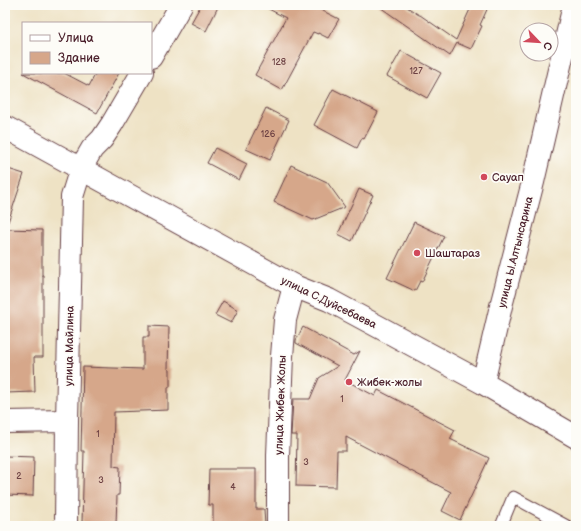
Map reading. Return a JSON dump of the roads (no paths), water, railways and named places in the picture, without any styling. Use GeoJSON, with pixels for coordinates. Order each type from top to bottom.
{"type":"FeatureCollection","features":[{"type":"Feature","properties":{"kind":"street"},"geometry":{"type":"LineString","coordinates":[[152,55],[181,5]]}},
{"type":"Feature","properties":{"kind":"street","name":"улица Ы.Алтынсарина"},"geometry":{"type":"LineString","coordinates":[[483,382],[533,182],[574,5]]}},
{"type":"Feature","properties":{"kind":"street"},"geometry":{"type":"LineString","coordinates":[[81,168],[92,149],[102,139],[112,124],[141,74]]}},
{"type":"Feature","properties":{"kind":"street","name":"улица С.Дуйсебаева"},"geometry":{"type":"LineString","coordinates":[[5,127],[294,286],[329,300],[483,382],[576,437]]}},
{"type":"Feature","properties":{"kind":"street","name":"улица Майлина"},"geometry":{"type":"LineString","coordinates":[[66,526],[72,197],[81,168]]}},
{"type":"Feature","properties":{"kind":"street","name":"улица Жибек Жолы"},"geometry":{"type":"LineString","coordinates":[[278,526],[278,456],[282,356],[285,320],[294,286]]}},
{"type":"Feature","properties":{"kind":"street"},"geometry":{"type":"LineString","coordinates":[[5,422],[67,421]]}},
{"type":"Feature","properties":{"kind":"lane"},"geometry":{"type":"LineString","coordinates":[[501,526],[513,497],[567,526]]}},
{"type":"Feature","properties":{"kind":"place","name":"Сауап"},"geometry":{"type":"Point","coordinates":[484,177]}},
{"type":"Feature","properties":{"kind":"place","name":"Шаштараз"},"geometry":{"type":"Point","coordinates":[417,253]}},
{"type":"Feature","properties":{"kind":"place","name":"Жибек-жолы"},"geometry":{"type":"Point","coordinates":[349,382]}}]}
